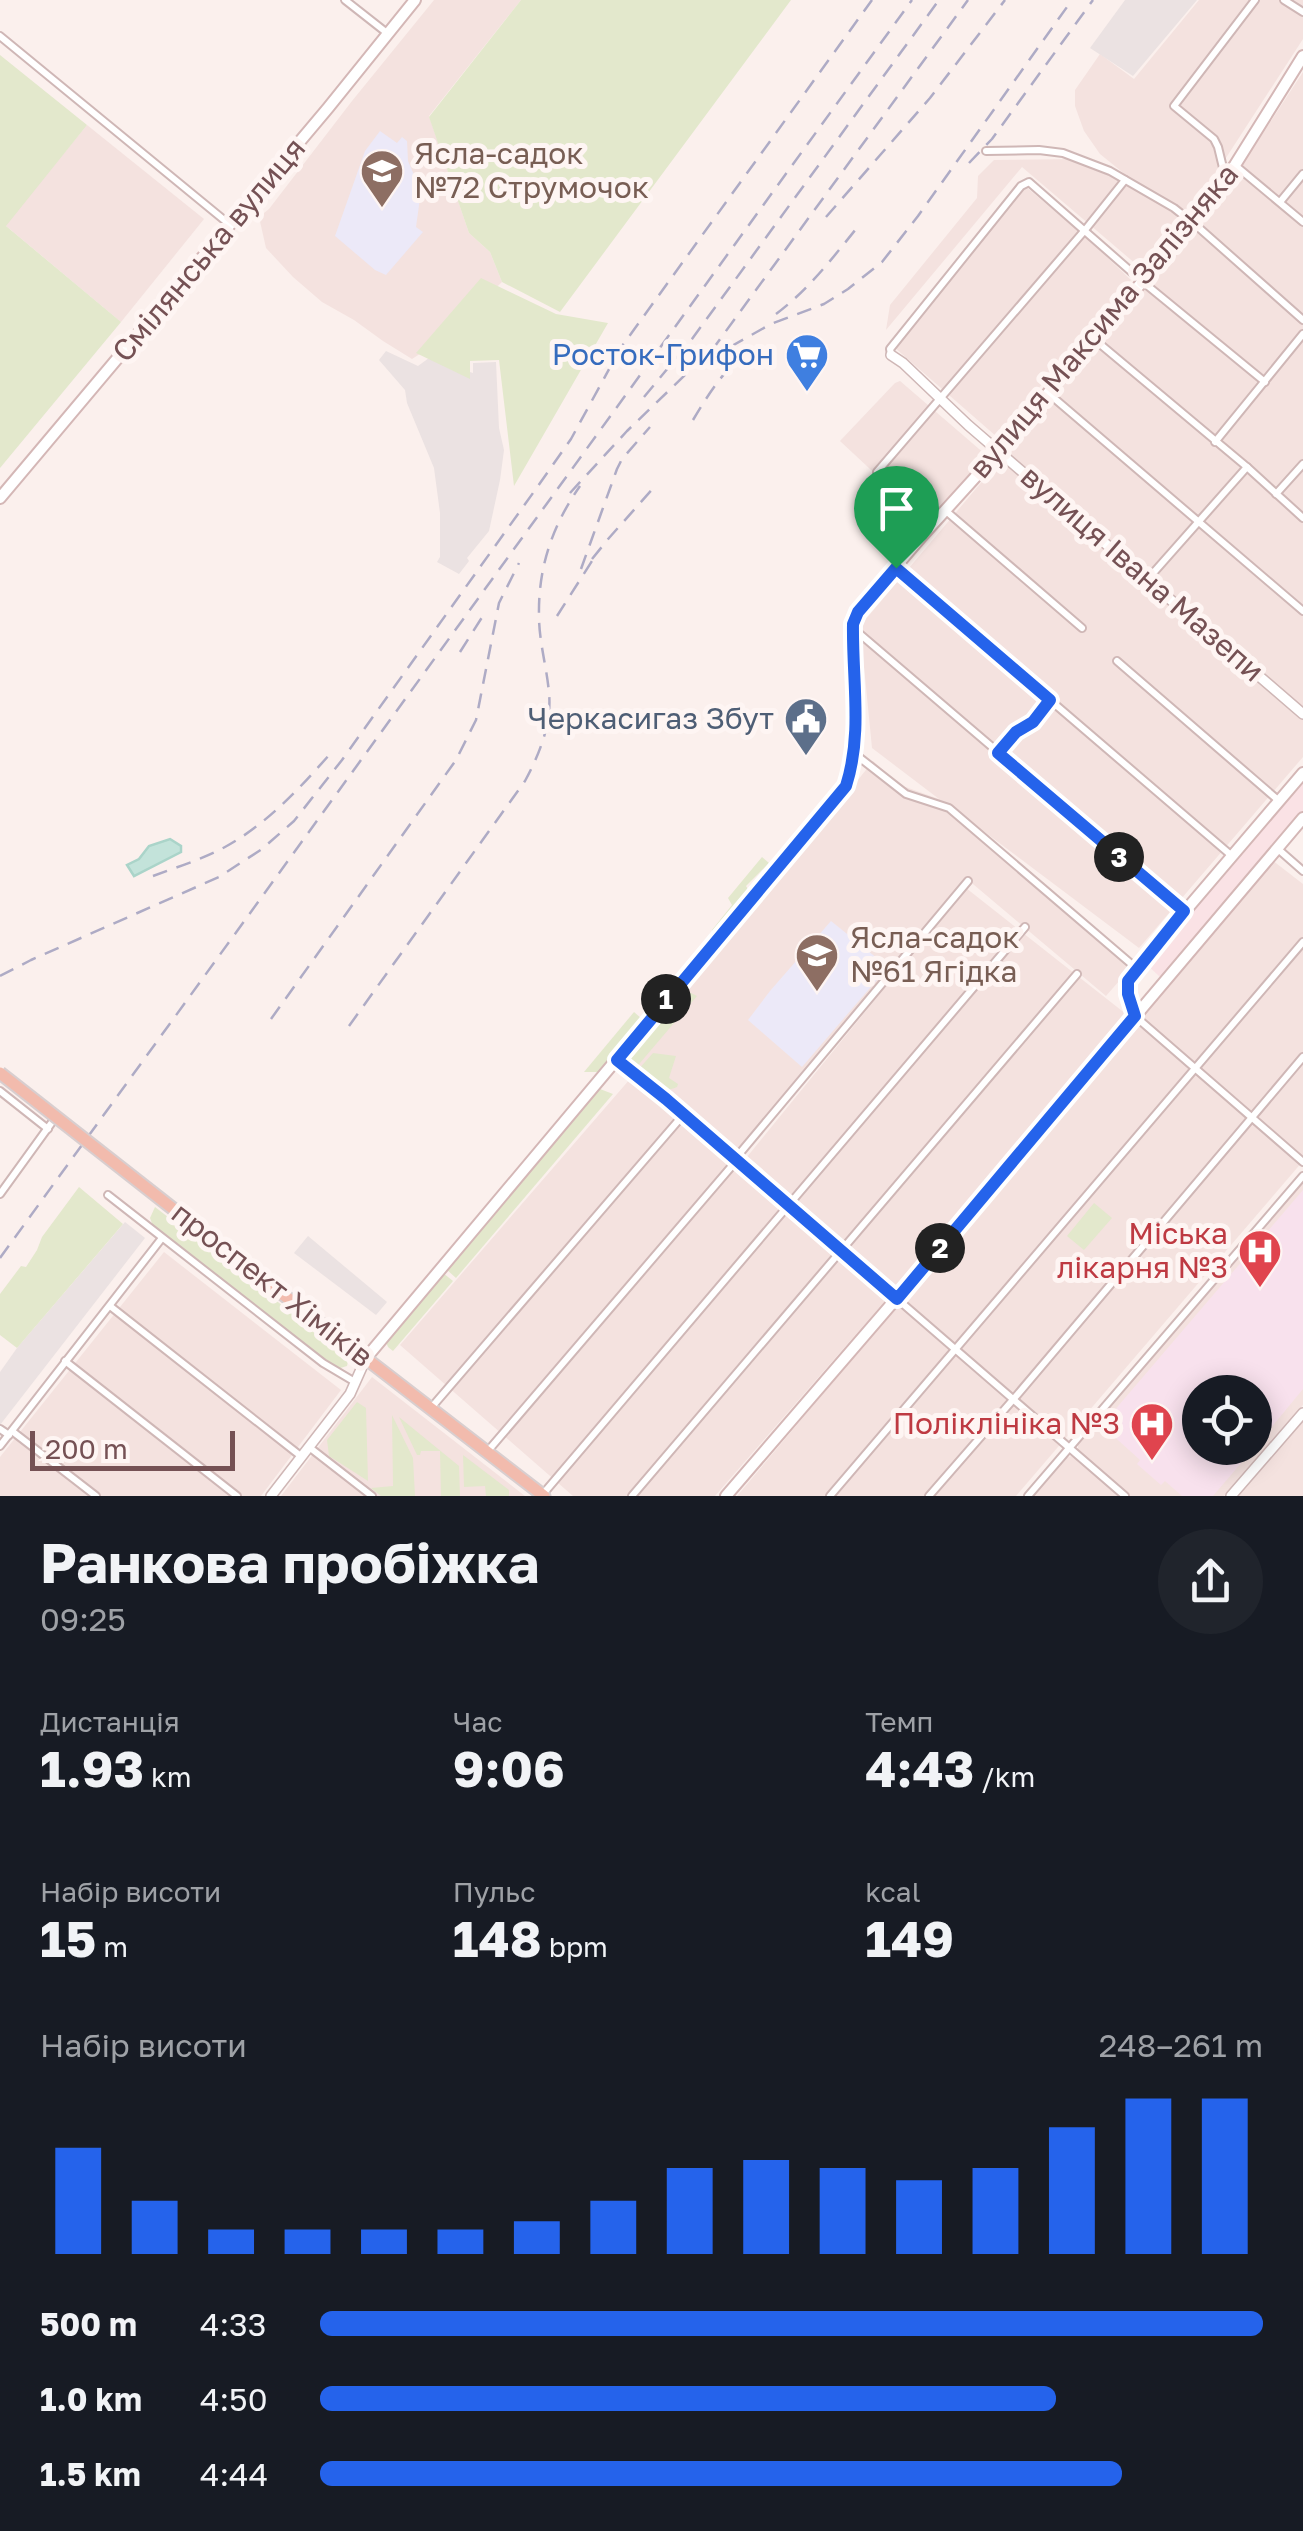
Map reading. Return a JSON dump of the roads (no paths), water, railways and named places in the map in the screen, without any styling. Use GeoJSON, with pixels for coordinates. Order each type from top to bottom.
{"type":"FeatureCollection","features":[{"type":"Feature","properties":{"kind":"main road","name":"Смілянська вулиця"},"geometry":{"type":"LineString","coordinates":[[0,498],[416,0]]}},
{"type":"Feature","properties":{"kind":"main road","name":"вулиця Максима Залізняка"},"geometry":{"type":"LineString","coordinates":[[853,628],[858,612],[1192,222],[1235,165],[1303,56]]}},
{"type":"Feature","properties":{"kind":"main road"},"geometry":{"type":"LineString","coordinates":[[366,1358],[846,786],[855,754],[853,628]]}},
{"type":"Feature","properties":{"kind":"main road"},"geometry":{"type":"LineString","coordinates":[[1135,1016],[1128,985],[1136,968],[1303,773]]}},
{"type":"Feature","properties":{"kind":"main road"},"geometry":{"type":"LineString","coordinates":[[726,1496],[1303,818]]}},
{"type":"Feature","properties":{"kind":"main road","name":"проспект Хіміків"},"geometry":{"type":"LineString","coordinates":[[0,1072],[543,1495]]}},
{"type":"Feature","properties":{"kind":"street"},"geometry":{"type":"LineString","coordinates":[[345,0],[388,34]]}},
{"type":"Feature","properties":{"kind":"street"},"geometry":{"type":"LineString","coordinates":[[1226,178],[1214,139],[1174,106],[1255,0]]}},
{"type":"Feature","properties":{"kind":"street"},"geometry":{"type":"LineString","coordinates":[[1284,0],[1303,12]]}},
{"type":"Feature","properties":{"kind":"street"},"geometry":{"type":"LineString","coordinates":[[0,36],[230,224]]}},
{"type":"Feature","properties":{"kind":"street"},"geometry":{"type":"LineString","coordinates":[[986,151],[1063,153],[1110,170],[1174,208],[1303,320]]}},
{"type":"Feature","properties":{"kind":"street"},"geometry":{"type":"LineString","coordinates":[[1235,165],[1303,222]]}},
{"type":"Feature","properties":{"kind":"street"},"geometry":{"type":"LineString","coordinates":[[1280,202],[1303,174]]}},
{"type":"Feature","properties":{"kind":"street"},"geometry":{"type":"LineString","coordinates":[[877,472],[1125,180]]}},
{"type":"Feature","properties":{"kind":"street"},"geometry":{"type":"LineString","coordinates":[[892,354],[890,349],[1021,186],[1031,182],[1143,282],[1265,382]]}},
{"type":"Feature","properties":{"kind":"street"},"geometry":{"type":"LineString","coordinates":[[1215,442],[1303,334]]}},
{"type":"Feature","properties":{"kind":"street"},"geometry":{"type":"LineString","coordinates":[[1094,339],[1303,518]]}},
{"type":"Feature","properties":{"kind":"street","name":"вулиця Івана Мазепи"},"geometry":{"type":"LineString","coordinates":[[892,354],[968,426],[1303,714]]}},
{"type":"Feature","properties":{"kind":"street"},"geometry":{"type":"LineString","coordinates":[[1048,393],[1303,611]]}},
{"type":"Feature","properties":{"kind":"street"},"geometry":{"type":"LineString","coordinates":[[1276,494],[1303,464]]}},
{"type":"Feature","properties":{"kind":"street"},"geometry":{"type":"LineString","coordinates":[[1147,580],[1246,466]]}},
{"type":"Feature","properties":{"kind":"street"},"geometry":{"type":"LineString","coordinates":[[945,510],[1082,628]]}},
{"type":"Feature","properties":{"kind":"street"},"geometry":{"type":"LineString","coordinates":[[896,568],[1232,856]]}},
{"type":"Feature","properties":{"kind":"street"},"geometry":{"type":"LineString","coordinates":[[853,628],[1184,911]]}},
{"type":"Feature","properties":{"kind":"street"},"geometry":{"type":"LineString","coordinates":[[1116,661],[1279,801]]}},
{"type":"Feature","properties":{"kind":"street"},"geometry":{"type":"LineString","coordinates":[[998,753],[1016,732],[1033,722],[1050,700]]}},
{"type":"Feature","properties":{"kind":"street"},"geometry":{"type":"LineString","coordinates":[[855,754],[906,794],[949,808],[1136,968]]}},
{"type":"Feature","properties":{"kind":"street"},"geometry":{"type":"LineString","coordinates":[[1277,848],[1303,871]]}},
{"type":"Feature","properties":{"kind":"street"},"geometry":{"type":"LineString","coordinates":[[487,1452],[968,881]]}},
{"type":"Feature","properties":{"kind":"street"},"geometry":{"type":"LineString","coordinates":[[543,1495],[1024,927]]}},
{"type":"Feature","properties":{"kind":"street"},"geometry":{"type":"LineString","coordinates":[[830,1496],[1303,942]]}},
{"type":"Feature","properties":{"kind":"street"},"geometry":{"type":"LineString","coordinates":[[632,1496],[1078,974]]}},
{"type":"Feature","properties":{"kind":"street"},"geometry":{"type":"LineString","coordinates":[[1135,1016],[1303,1162]]}},
{"type":"Feature","properties":{"kind":"street"},"geometry":{"type":"LineString","coordinates":[[929,1496],[1303,1057]]}},
{"type":"Feature","properties":{"kind":"street"},"geometry":{"type":"LineString","coordinates":[[617,1060],[1125,1496]]}},
{"type":"Feature","properties":{"kind":"street"},"geometry":{"type":"LineString","coordinates":[[0,1072],[58,1115],[0,1194]]}},
{"type":"Feature","properties":{"kind":"street"},"geometry":{"type":"LineString","coordinates":[[0,1091],[48,1129]]}},
{"type":"Feature","properties":{"kind":"street"},"geometry":{"type":"LineString","coordinates":[[30,1114],[38,1100]]}},
{"type":"Feature","properties":{"kind":"street"},"geometry":{"type":"LineString","coordinates":[[430,1408],[684,1114]]}},
{"type":"Feature","properties":{"kind":"street"},"geometry":{"type":"LineString","coordinates":[[1028,1496],[1303,1176]]}},
{"type":"Feature","properties":{"kind":"street","name":"проспект Хіміків"},"geometry":{"type":"LineString","coordinates":[[108,1195],[323,1363],[355,1382]]}},
{"type":"Feature","properties":{"kind":"street"},"geometry":{"type":"LineString","coordinates":[[0,1446],[162,1238]]}},
{"type":"Feature","properties":{"kind":"street"},"geometry":{"type":"LineString","coordinates":[[110,1306],[302,1457]]}},
{"type":"Feature","properties":{"kind":"street"},"geometry":{"type":"LineString","coordinates":[[271,1496],[350,1394],[366,1358]]}},
{"type":"Feature","properties":{"kind":"street"},"geometry":{"type":"LineString","coordinates":[[64,1361],[236,1496]]}},
{"type":"Feature","properties":{"kind":"street"},"geometry":{"type":"LineString","coordinates":[[1231,1496],[1303,1413]]}},
{"type":"Feature","properties":{"kind":"street"},"geometry":{"type":"LineString","coordinates":[[0,1429],[11,1433],[96,1496]]}},
{"type":"Feature","properties":{"kind":"street"},"geometry":{"type":"LineString","coordinates":[[309,1447],[366,1494]]}},
{"type":"Feature","properties":{"kind":"water"},"geometry":{"type":"Polygon","coordinates":[[[170,839],[181,846],[181,852],[134,876],[127,865],[139,859],[149,846],[170,839]]]}},
{"type":"Feature","properties":{"kind":"railway"},"geometry":{"type":"LineString","coordinates":[[0,976],[219,877],[262,849],[294,821],[533,493],[571,439],[620,349],[872,0]]}},
{"type":"Feature","properties":{"kind":"railway"},"geometry":{"type":"LineString","coordinates":[[0,1258],[912,0]]}},
{"type":"Feature","properties":{"kind":"railway"},"geometry":{"type":"LineString","coordinates":[[644,397],[692,339],[939,0]]}},
{"type":"Feature","properties":{"kind":"railway"},"geometry":{"type":"LineString","coordinates":[[570,493],[715,346],[968,0]]}},
{"type":"Feature","properties":{"kind":"railway"},"geometry":{"type":"LineString","coordinates":[[826,217],[930,98],[1005,0]]}},
{"type":"Feature","properties":{"kind":"railway"},"geometry":{"type":"LineString","coordinates":[[730,347],[771,324],[824,304],[882,262],[1072,0]]}},
{"type":"Feature","properties":{"kind":"railway"},"geometry":{"type":"LineString","coordinates":[[969,163],[992,139],[1093,0]]}},
{"type":"Feature","properties":{"kind":"railway"},"geometry":{"type":"LineString","coordinates":[[776,314],[809,285],[856,229]]}},
{"type":"Feature","properties":{"kind":"railway"},"geometry":{"type":"LineString","coordinates":[[693,420],[720,379],[754,344]]}},
{"type":"Feature","properties":{"kind":"railway"},"geometry":{"type":"LineString","coordinates":[[581,569],[617,469],[650,427]]}},
{"type":"Feature","properties":{"kind":"railway"},"geometry":{"type":"LineString","coordinates":[[592,559],[656,485]]}},
{"type":"Feature","properties":{"kind":"railway"},"geometry":{"type":"LineString","coordinates":[[349,1026],[525,781],[535,761],[549,705],[539,626],[541,581],[554,532],[580,486]]}},
{"type":"Feature","properties":{"kind":"railway"},"geometry":{"type":"LineString","coordinates":[[557,616],[592,561]]}},
{"type":"Feature","properties":{"kind":"railway"},"geometry":{"type":"LineString","coordinates":[[271,1019],[456,760],[476,720],[499,603],[519,563]]}},
{"type":"Feature","properties":{"kind":"railway"},"geometry":{"type":"LineString","coordinates":[[460,652],[486,611]]}},
{"type":"Feature","properties":{"kind":"railway"},"geometry":{"type":"LineString","coordinates":[[153,876],[208,855],[255,828],[330,754]]}},
{"type":"Feature","properties":{"kind":"place","name":"Ясла-садок №72 Струмочок"},"geometry":{"type":"Point","coordinates":[382,209]}},
{"type":"Feature","properties":{"kind":"place","name":"Росток-Грифон"},"geometry":{"type":"Point","coordinates":[807,393]}},
{"type":"Feature","properties":{"kind":"place","name":"Черкасигаз Збут"},"geometry":{"type":"Point","coordinates":[806,757]}},
{"type":"Feature","properties":{"kind":"place","name":"Ясла-садок №61 Ягідка"},"geometry":{"type":"Point","coordinates":[817,993]}},
{"type":"Feature","properties":{"kind":"place","name":"Міська лікарня №3"},"geometry":{"type":"Point","coordinates":[1260,1289]}},
{"type":"Feature","properties":{"kind":"place","name":"Поліклініка №3"},"geometry":{"type":"Point","coordinates":[1152,1462]}}]}
